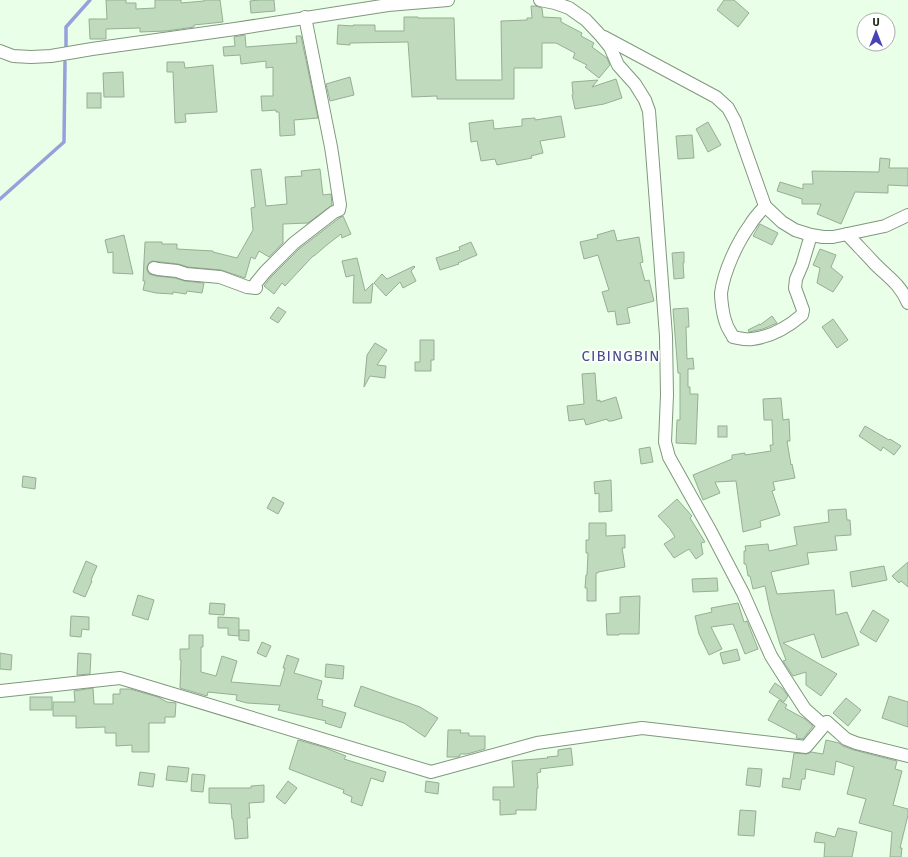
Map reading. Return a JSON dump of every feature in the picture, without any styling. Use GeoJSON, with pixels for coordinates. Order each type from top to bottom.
{"type":"FeatureCollection","features":[{"type":"Feature","properties":{"kind":"street"},"geometry":{"type":"LineString","coordinates":[[0,51],[13,56],[51,56],[388,5],[448,0]]}},
{"type":"Feature","properties":{"kind":"street"},"geometry":{"type":"LineString","coordinates":[[540,0],[569,8],[586,20],[610,47],[618,65],[635,84],[645,100],[649,111],[666,336],[667,395],[665,442],[669,456],[740,586],[771,656],[805,709],[822,724],[827,722]]}},
{"type":"Feature","properties":{"kind":"street"},"geometry":{"type":"LineString","coordinates":[[154,268],[220,278],[256,288],[256,283],[265,272],[294,242],[334,212],[339,210],[340,205],[331,148],[305,17]]}},
{"type":"Feature","properties":{"kind":"street"},"geometry":{"type":"LineString","coordinates":[[601,36],[716,97],[728,108],[735,121],[765,206],[782,222],[795,230],[811,235],[833,237],[885,226],[908,215]]}},
{"type":"Feature","properties":{"kind":"street"},"geometry":{"type":"LineString","coordinates":[[765,206],[739,242],[725,276],[721,294],[723,311],[726,324],[733,337],[751,339],[772,335],[802,315],[803,310],[795,288],[796,279],[811,235]]}},
{"type":"Feature","properties":{"kind":"street"},"geometry":{"type":"LineString","coordinates":[[847,234],[876,265],[897,284],[908,303]]}},
{"type":"Feature","properties":{"kind":"street"},"geometry":{"type":"LineString","coordinates":[[0,691],[120,678],[431,772],[537,744],[642,728],[806,747],[827,722]]}},
{"type":"Feature","properties":{"kind":"street"},"geometry":{"type":"LineString","coordinates":[[827,722],[846,738],[856,743],[908,756]]}},
{"type":"Feature","properties":{"kind":"building"},"geometry":{"type":"Polygon","coordinates":[[[106,0],[126,0],[126,3],[136,3],[136,9],[155,8],[155,0],[181,0],[181,3],[204,0],[220,0],[223,22],[194,25],[194,27],[166,31],[140,32],[140,28],[106,29],[106,39],[90,39],[89,19],[107,19],[106,0]]]}},
{"type":"Feature","properties":{"kind":"building"},"geometry":{"type":"Polygon","coordinates":[[[274,0],[275,11],[251,13],[250,1],[274,0]]]}},
{"type":"Feature","properties":{"kind":"building"},"geometry":{"type":"Polygon","coordinates":[[[724,0],[734,0],[749,13],[738,27],[717,10],[724,0]]]}},
{"type":"Feature","properties":{"kind":"building"},"geometry":{"type":"Polygon","coordinates":[[[531,6],[542,8],[543,17],[561,18],[561,22],[582,33],[581,36],[594,43],[592,47],[607,58],[610,65],[599,78],[585,67],[587,65],[573,58],[575,53],[556,43],[542,43],[542,68],[514,68],[514,99],[437,99],[437,96],[412,97],[408,42],[350,43],[350,45],[337,44],[338,25],[375,25],[375,31],[404,31],[404,17],[454,18],[456,80],[502,80],[501,21],[527,20],[527,18],[532,18],[531,6]]]}},
{"type":"Feature","properties":{"kind":"building"},"geometry":{"type":"Polygon","coordinates":[[[245,35],[246,47],[297,43],[296,36],[301,36],[318,118],[294,120],[295,135],[280,136],[279,112],[276,112],[276,110],[262,111],[261,96],[273,96],[273,67],[266,68],[266,61],[241,64],[240,55],[224,56],[223,47],[235,46],[234,37],[245,35]]]}},
{"type":"Feature","properties":{"kind":"building"},"geometry":{"type":"Polygon","coordinates":[[[167,62],[184,62],[185,68],[213,65],[217,112],[185,114],[186,122],[175,123],[173,72],[167,72],[167,62]]]}},
{"type":"Feature","properties":{"kind":"building"},"geometry":{"type":"Polygon","coordinates":[[[123,72],[124,97],[104,97],[103,73],[123,72]]]}},
{"type":"Feature","properties":{"kind":"building"},"geometry":{"type":"Polygon","coordinates":[[[350,77],[354,95],[330,101],[326,84],[350,77]]]}},
{"type":"Feature","properties":{"kind":"building"},"geometry":{"type":"Polygon","coordinates":[[[616,79],[622,98],[604,104],[575,109],[572,95],[572,82],[598,80],[592,87],[616,79]]]}},
{"type":"Feature","properties":{"kind":"building"},"geometry":{"type":"Polygon","coordinates":[[[87,93],[101,93],[101,108],[87,108],[87,93]]]}},
{"type":"Feature","properties":{"kind":"building"},"geometry":{"type":"Polygon","coordinates":[[[561,116],[565,137],[540,141],[543,153],[531,156],[532,158],[497,165],[495,159],[481,161],[477,141],[471,142],[469,123],[493,120],[494,129],[522,126],[522,119],[535,118],[535,120],[561,116]]]}},
{"type":"Feature","properties":{"kind":"building"},"geometry":{"type":"Polygon","coordinates":[[[708,122],[721,145],[708,152],[696,129],[708,122]]]}},
{"type":"Feature","properties":{"kind":"building"},"geometry":{"type":"Polygon","coordinates":[[[692,135],[694,158],[678,159],[676,136],[692,135]]]}},
{"type":"Feature","properties":{"kind":"building"},"geometry":{"type":"Polygon","coordinates":[[[880,158],[890,159],[889,168],[908,168],[908,186],[888,185],[888,193],[855,192],[841,224],[817,214],[821,204],[802,204],[802,199],[777,191],[780,182],[803,189],[803,184],[813,184],[812,171],[879,172],[880,158]]]}},
{"type":"Feature","properties":{"kind":"building"},"geometry":{"type":"Polygon","coordinates":[[[261,169],[266,206],[287,204],[285,177],[302,176],[301,171],[320,169],[323,195],[331,194],[332,205],[308,223],[283,224],[283,243],[269,257],[259,251],[255,259],[251,257],[245,278],[221,270],[188,267],[178,264],[152,261],[147,267],[149,274],[204,283],[202,293],[187,291],[186,294],[173,292],[173,294],[156,293],[143,290],[145,281],[143,281],[145,242],[177,244],[177,249],[213,251],[237,258],[253,230],[251,208],[255,207],[251,170],[261,169]]]}},
{"type":"Feature","properties":{"kind":"building"},"geometry":{"type":"Polygon","coordinates":[[[343,216],[351,234],[342,238],[341,234],[328,244],[313,256],[285,286],[282,283],[274,294],[264,286],[299,249],[343,216]]]}},
{"type":"Feature","properties":{"kind":"building"},"geometry":{"type":"Polygon","coordinates":[[[760,224],[778,233],[772,245],[753,236],[760,224]]]}},
{"type":"Feature","properties":{"kind":"building"},"geometry":{"type":"Polygon","coordinates":[[[614,230],[617,241],[639,237],[643,262],[640,263],[645,281],[649,280],[654,301],[627,308],[630,323],[617,325],[615,311],[608,312],[602,292],[609,290],[598,255],[584,259],[580,242],[598,238],[597,235],[614,230]]]}},
{"type":"Feature","properties":{"kind":"building"},"geometry":{"type":"Polygon","coordinates":[[[124,235],[133,274],[113,273],[113,252],[108,253],[105,240],[124,235]]]}},
{"type":"Feature","properties":{"kind":"building"},"geometry":{"type":"Polygon","coordinates":[[[471,242],[477,255],[458,263],[459,264],[440,270],[436,258],[460,250],[459,247],[471,242]]]}},
{"type":"Feature","properties":{"kind":"building"},"geometry":{"type":"Polygon","coordinates":[[[820,249],[836,255],[831,267],[843,277],[833,292],[817,283],[820,268],[813,265],[820,249]]]}},
{"type":"Feature","properties":{"kind":"building"},"geometry":{"type":"Polygon","coordinates":[[[684,252],[684,278],[674,279],[672,253],[684,252]]]}},
{"type":"Feature","properties":{"kind":"building"},"geometry":{"type":"Polygon","coordinates":[[[357,258],[365,291],[373,283],[371,303],[353,303],[354,275],[346,277],[342,261],[357,258]]]}},
{"type":"Feature","properties":{"kind":"building"},"geometry":{"type":"Polygon","coordinates":[[[414,266],[415,267],[411,271],[416,281],[403,288],[400,282],[386,296],[374,283],[382,274],[387,279],[414,266]]]}},
{"type":"Feature","properties":{"kind":"building"},"geometry":{"type":"Polygon","coordinates":[[[278,307],[286,312],[278,323],[270,318],[278,307]]]}},
{"type":"Feature","properties":{"kind":"building"},"geometry":{"type":"Polygon","coordinates":[[[688,308],[689,327],[686,327],[687,359],[693,358],[694,369],[688,369],[688,387],[690,387],[690,394],[698,394],[696,444],[676,443],[677,420],[680,420],[680,373],[678,373],[673,309],[688,308]]]}},
{"type":"Feature","properties":{"kind":"building"},"geometry":{"type":"Polygon","coordinates":[[[772,316],[777,323],[763,329],[749,332],[748,330],[760,325],[772,316]]]}},
{"type":"Feature","properties":{"kind":"building"},"geometry":{"type":"Polygon","coordinates":[[[833,319],[848,340],[837,348],[822,327],[833,319]]]}},
{"type":"Feature","properties":{"kind":"building"},"geometry":{"type":"Polygon","coordinates":[[[420,340],[434,340],[434,360],[431,360],[431,371],[415,371],[415,362],[420,362],[420,340]]]}},
{"type":"Feature","properties":{"kind":"building"},"geometry":{"type":"Polygon","coordinates":[[[375,343],[387,350],[377,365],[386,366],[385,378],[370,376],[364,387],[367,355],[375,343]]]}},
{"type":"Feature","properties":{"kind":"building"},"geometry":{"type":"Polygon","coordinates":[[[595,373],[597,401],[600,400],[600,402],[616,397],[622,418],[612,421],[608,421],[607,419],[586,425],[584,419],[569,421],[567,406],[584,404],[582,374],[595,373]]]}},
{"type":"Feature","properties":{"kind":"building"},"geometry":{"type":"Polygon","coordinates":[[[781,398],[783,420],[789,419],[790,441],[787,441],[795,478],[773,482],[775,490],[772,491],[780,515],[760,521],[761,527],[743,532],[736,481],[715,482],[720,493],[703,500],[693,475],[732,459],[732,455],[745,453],[745,455],[771,451],[770,445],[773,445],[772,420],[764,420],[763,399],[781,398]]]}},
{"type":"Feature","properties":{"kind":"building"},"geometry":{"type":"Polygon","coordinates":[[[718,426],[727,426],[727,437],[718,437],[718,426]]]}},
{"type":"Feature","properties":{"kind":"building"},"geometry":{"type":"Polygon","coordinates":[[[865,426],[901,446],[894,455],[883,447],[881,451],[859,436],[865,426]]]}},
{"type":"Feature","properties":{"kind":"building"},"geometry":{"type":"Polygon","coordinates":[[[650,447],[653,462],[641,464],[639,449],[650,447]]]}},
{"type":"Feature","properties":{"kind":"building"},"geometry":{"type":"Polygon","coordinates":[[[23,476],[36,478],[35,489],[22,487],[23,476]]]}},
{"type":"Feature","properties":{"kind":"building"},"geometry":{"type":"Polygon","coordinates":[[[611,480],[612,511],[599,512],[599,493],[595,494],[594,482],[611,480]]]}},
{"type":"Feature","properties":{"kind":"building"},"geometry":{"type":"Polygon","coordinates":[[[273,497],[284,503],[278,514],[267,508],[273,497]]]}},
{"type":"Feature","properties":{"kind":"building"},"geometry":{"type":"Polygon","coordinates":[[[677,499],[692,516],[690,518],[705,542],[701,543],[703,554],[696,559],[689,549],[674,558],[664,544],[675,537],[658,516],[677,499]]]}},
{"type":"Feature","properties":{"kind":"building"},"geometry":{"type":"Polygon","coordinates":[[[846,509],[847,520],[850,520],[851,535],[835,536],[837,550],[807,553],[809,564],[771,572],[777,594],[834,590],[836,615],[847,612],[859,645],[822,658],[814,634],[783,643],[837,674],[821,696],[806,685],[806,672],[793,676],[783,661],[786,660],[770,610],[765,586],[753,589],[750,576],[748,576],[746,564],[744,564],[744,551],[746,551],[745,546],[768,544],[769,551],[797,545],[794,527],[829,522],[828,510],[846,509]]]}},
{"type":"Feature","properties":{"kind":"building"},"geometry":{"type":"Polygon","coordinates":[[[589,523],[606,523],[606,536],[625,535],[625,548],[622,548],[625,567],[596,573],[596,601],[587,601],[587,588],[585,588],[588,553],[586,553],[586,540],[589,540],[589,523]]]}},
{"type":"Feature","properties":{"kind":"building"},"geometry":{"type":"Polygon","coordinates":[[[86,561],[97,566],[85,597],[73,592],[86,561]]]}},
{"type":"Feature","properties":{"kind":"building"},"geometry":{"type":"Polygon","coordinates":[[[908,562],[908,587],[901,581],[899,583],[892,576],[908,562]]]}},
{"type":"Feature","properties":{"kind":"building"},"geometry":{"type":"Polygon","coordinates":[[[884,566],[887,580],[852,587],[850,572],[884,566]]]}},
{"type":"Feature","properties":{"kind":"building"},"geometry":{"type":"Polygon","coordinates":[[[717,578],[718,591],[693,592],[692,579],[717,578]]]}},
{"type":"Feature","properties":{"kind":"building"},"geometry":{"type":"Polygon","coordinates":[[[138,595],[154,600],[148,620],[132,615],[138,595]]]}},
{"type":"Feature","properties":{"kind":"building"},"geometry":{"type":"Polygon","coordinates":[[[640,596],[639,634],[607,635],[606,614],[620,613],[620,597],[640,596]]]}},
{"type":"Feature","properties":{"kind":"building"},"geometry":{"type":"Polygon","coordinates":[[[210,603],[225,604],[224,615],[209,614],[210,603]]]}},
{"type":"Feature","properties":{"kind":"building"},"geometry":{"type":"Polygon","coordinates":[[[738,603],[744,622],[747,621],[758,649],[745,654],[733,624],[711,627],[722,649],[709,655],[699,634],[695,616],[712,612],[711,608],[738,603]]]}},
{"type":"Feature","properties":{"kind":"building"},"geometry":{"type":"Polygon","coordinates":[[[873,610],[889,620],[876,642],[860,632],[873,610]]]}},
{"type":"Feature","properties":{"kind":"building"},"geometry":{"type":"Polygon","coordinates":[[[71,616],[89,617],[89,630],[82,629],[81,637],[70,636],[71,616]]]}},
{"type":"Feature","properties":{"kind":"building"},"geometry":{"type":"Polygon","coordinates":[[[218,617],[239,618],[239,636],[228,635],[228,628],[218,628],[218,617]]]}},
{"type":"Feature","properties":{"kind":"building"},"geometry":{"type":"Polygon","coordinates":[[[239,630],[249,630],[249,641],[239,640],[239,630]]]}},
{"type":"Feature","properties":{"kind":"building"},"geometry":{"type":"Polygon","coordinates":[[[189,635],[203,635],[203,647],[201,647],[201,672],[216,676],[222,656],[237,661],[231,682],[280,686],[287,655],[299,659],[294,673],[322,681],[317,699],[323,700],[322,706],[346,713],[341,728],[325,723],[326,721],[278,710],[280,705],[247,703],[236,700],[237,695],[208,692],[207,696],[180,688],[180,649],[189,649],[189,635]]]}},
{"type":"Feature","properties":{"kind":"building"},"geometry":{"type":"Polygon","coordinates":[[[262,642],[271,646],[266,657],[257,653],[262,642]]]}},
{"type":"Feature","properties":{"kind":"building"},"geometry":{"type":"Polygon","coordinates":[[[737,649],[740,660],[723,664],[720,653],[737,649]]]}},
{"type":"Feature","properties":{"kind":"building"},"geometry":{"type":"Polygon","coordinates":[[[0,653],[12,655],[11,670],[0,669],[0,653]]]}},
{"type":"Feature","properties":{"kind":"building"},"geometry":{"type":"Polygon","coordinates":[[[78,653],[91,654],[90,674],[77,675],[78,653]]]}},
{"type":"Feature","properties":{"kind":"building"},"geometry":{"type":"Polygon","coordinates":[[[326,664],[344,666],[343,679],[325,677],[326,664]]]}},
{"type":"Feature","properties":{"kind":"building"},"geometry":{"type":"Polygon","coordinates":[[[775,683],[782,688],[788,696],[784,702],[769,692],[775,683]]]}},
{"type":"Feature","properties":{"kind":"building"},"geometry":{"type":"Polygon","coordinates":[[[361,686],[420,707],[438,718],[425,737],[404,723],[354,706],[361,686]]]}},
{"type":"Feature","properties":{"kind":"building"},"geometry":{"type":"Polygon","coordinates":[[[93,688],[94,704],[113,704],[113,694],[120,694],[120,689],[130,689],[158,697],[167,702],[176,703],[175,717],[165,717],[165,723],[149,723],[149,752],[132,752],[132,745],[116,746],[116,733],[105,733],[105,727],[76,728],[76,716],[53,716],[53,702],[75,702],[74,691],[93,688]]]}},
{"type":"Feature","properties":{"kind":"building"},"geometry":{"type":"Polygon","coordinates":[[[889,696],[908,702],[908,727],[882,718],[889,696]]]}},
{"type":"Feature","properties":{"kind":"building"},"geometry":{"type":"Polygon","coordinates":[[[30,697],[52,697],[52,710],[30,710],[30,697]]]}},
{"type":"Feature","properties":{"kind":"building"},"geometry":{"type":"Polygon","coordinates":[[[846,698],[861,710],[848,726],[833,713],[846,698]]]}},
{"type":"Feature","properties":{"kind":"building"},"geometry":{"type":"Polygon","coordinates":[[[779,700],[787,705],[785,708],[805,719],[813,726],[803,739],[796,738],[797,735],[768,720],[779,700]]]}},
{"type":"Feature","properties":{"kind":"building"},"geometry":{"type":"Polygon","coordinates":[[[448,730],[461,730],[460,733],[469,733],[469,736],[485,736],[485,749],[467,754],[460,754],[460,756],[457,757],[447,757],[448,730]]]}},
{"type":"Feature","properties":{"kind":"building"},"geometry":{"type":"Polygon","coordinates":[[[298,740],[323,747],[346,756],[344,759],[386,772],[383,782],[371,778],[362,806],[351,802],[352,797],[343,793],[344,790],[289,769],[298,740]]]}},
{"type":"Feature","properties":{"kind":"building"},"geometry":{"type":"Polygon","coordinates":[[[826,740],[839,743],[854,750],[897,761],[895,769],[902,771],[893,805],[908,809],[908,815],[900,848],[902,848],[901,857],[890,857],[892,832],[859,823],[866,799],[847,794],[854,767],[836,761],[834,775],[806,769],[805,779],[802,779],[800,790],[782,787],[783,778],[790,779],[794,753],[806,754],[811,752],[823,754],[826,740]]]}},
{"type":"Feature","properties":{"kind":"building"},"geometry":{"type":"Polygon","coordinates":[[[571,748],[573,765],[540,769],[541,772],[537,773],[538,788],[536,810],[516,810],[516,814],[500,815],[500,800],[493,800],[493,787],[514,787],[512,761],[558,756],[558,750],[571,748]]]}},
{"type":"Feature","properties":{"kind":"building"},"geometry":{"type":"Polygon","coordinates":[[[168,766],[189,768],[187,782],[166,780],[168,766]]]}},
{"type":"Feature","properties":{"kind":"building"},"geometry":{"type":"Polygon","coordinates":[[[748,768],[762,769],[760,787],[746,785],[748,768]]]}},
{"type":"Feature","properties":{"kind":"building"},"geometry":{"type":"Polygon","coordinates":[[[140,772],[155,774],[153,787],[138,785],[140,772]]]}},
{"type":"Feature","properties":{"kind":"building"},"geometry":{"type":"Polygon","coordinates":[[[192,774],[205,775],[203,792],[191,791],[192,774]]]}},
{"type":"Feature","properties":{"kind":"building"},"geometry":{"type":"Polygon","coordinates":[[[288,781],[297,788],[285,804],[276,797],[288,781]]]}},
{"type":"Feature","properties":{"kind":"building"},"geometry":{"type":"Polygon","coordinates":[[[426,781],[439,783],[438,794],[425,792],[426,781]]]}},
{"type":"Feature","properties":{"kind":"building"},"geometry":{"type":"Polygon","coordinates":[[[264,785],[264,802],[249,803],[250,818],[247,818],[248,838],[235,839],[231,804],[209,803],[209,788],[251,788],[251,786],[264,785]]]}},
{"type":"Feature","properties":{"kind":"building"},"geometry":{"type":"Polygon","coordinates":[[[740,810],[756,811],[754,836],[738,835],[740,810]]]}},
{"type":"Feature","properties":{"kind":"building"},"geometry":{"type":"Polygon","coordinates":[[[838,828],[857,832],[852,857],[824,857],[825,843],[814,842],[816,832],[835,837],[838,828]]]}},
{"type":"Feature","properties":{"kind":"waterway"},"geometry":{"type":"LineString","coordinates":[[66,47],[66,27],[90,0]]}},
{"type":"Feature","properties":{"kind":"waterway"},"geometry":{"type":"LineString","coordinates":[[0,199],[64,142],[65,62]]}},
{"type":"Feature","properties":{"kind":"district","name":"CIBINGBIN"},"geometry":{"type":"Point","coordinates":[621,356]}}]}
